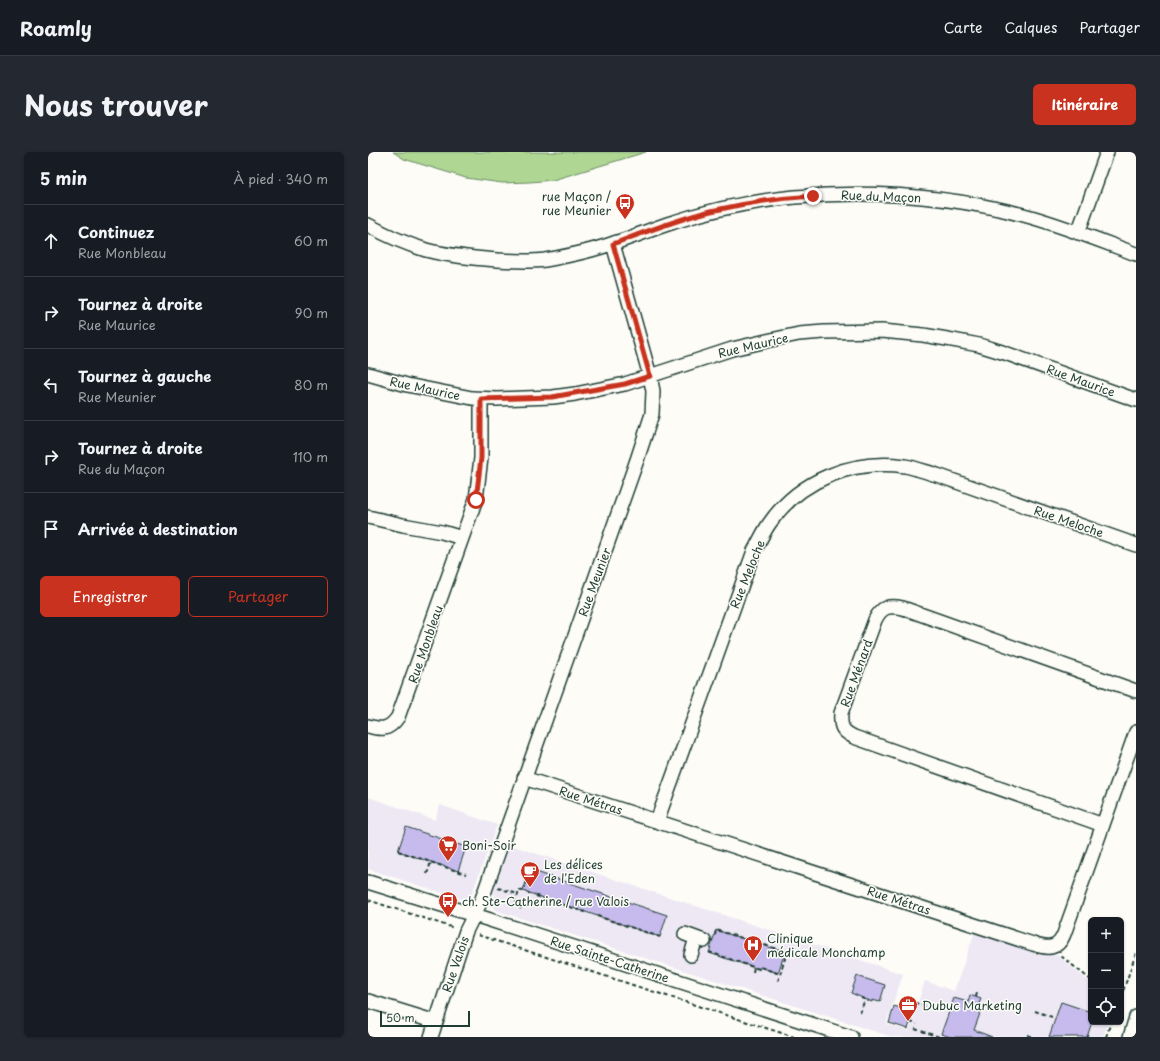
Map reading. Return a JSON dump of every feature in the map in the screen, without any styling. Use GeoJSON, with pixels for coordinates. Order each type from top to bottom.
{"type":"FeatureCollection","features":[{"type":"Feature","properties":{"kind":"street"},"geometry":{"type":"LineString","coordinates":[[1078,233],[1107,152]]}},
{"type":"Feature","properties":{"kind":"street","name":"Rue du Maçon"},"geometry":{"type":"LineString","coordinates":[[368,225],[425,250],[479,259],[522,261],[544,260],[613,244],[675,222],[730,207],[760,201],[794,197],[883,194],[978,205],[1031,218],[1136,254]]}},
{"type":"Feature","properties":{"kind":"street","name":"Rue Meunier"},"geometry":{"type":"LineString","coordinates":[[474,916],[482,899],[649,426],[653,405],[653,391],[613,244]]}},
{"type":"Feature","properties":{"kind":"street","name":"Rue Maurice"},"geometry":{"type":"LineString","coordinates":[[368,374],[407,385],[481,399],[552,397],[625,384],[732,349],[799,334],[824,332],[888,332],[947,339],[1005,353],[1136,400]]}},
{"type":"Feature","properties":{"kind":"street","name":"Rue Monbleau"},"geometry":{"type":"LineString","coordinates":[[368,726],[386,728],[398,718],[476,500],[481,458],[481,399]]}},
{"type":"Feature","properties":{"kind":"street","name":"Rue Meloche"},"geometry":{"type":"LineString","coordinates":[[658,821],[754,551],[769,524],[779,511],[798,493],[810,485],[840,471],[858,467],[876,465],[905,466],[937,475],[1136,545]]}},
{"type":"Feature","properties":{"kind":"street"},"geometry":{"type":"LineString","coordinates":[[368,517],[442,532],[462,538]]}},
{"type":"Feature","properties":{"kind":"street","name":"Rue Ménard"},"geometry":{"type":"LineString","coordinates":[[1103,825],[854,737],[844,731],[841,726],[841,713],[878,615],[882,610],[891,606],[903,608],[1136,691]]}},
{"type":"Feature","properties":{"kind":"street","name":"Rue Métras"},"geometry":{"type":"LineString","coordinates":[[524,778],[1048,948],[1059,943],[1062,938],[1136,732]]}},
{"type":"Feature","properties":{"kind":"street","name":"Rue Sainte-Catherine"},"geometry":{"type":"LineString","coordinates":[[368,882],[851,1037]]}},
{"type":"Feature","properties":{"kind":"street","name":"Rue Valois"},"geometry":{"type":"LineString","coordinates":[[431,1037],[466,931],[474,916]]}},
{"type":"Feature","properties":{"kind":"street"},"geometry":{"type":"LineString","coordinates":[[691,955],[702,939]]}},
{"type":"Feature","properties":{"kind":"street"},"geometry":{"type":"LineString","coordinates":[[368,1001],[436,1022]]}},
{"type":"Feature","properties":{"kind":"street"},"geometry":{"type":"LineString","coordinates":[[1130,1037],[1136,1017]]}},
{"type":"Feature","properties":{"kind":"path"},"geometry":{"type":"LineString","coordinates":[[398,851],[466,874]]}},
{"type":"Feature","properties":{"kind":"path"},"geometry":{"type":"LineString","coordinates":[[427,874],[431,862]]}},
{"type":"Feature","properties":{"kind":"path"},"geometry":{"type":"LineString","coordinates":[[495,892],[496,888],[518,894]]}},
{"type":"Feature","properties":{"kind":"path"},"geometry":{"type":"LineString","coordinates":[[521,909],[516,902],[519,890],[532,894]]}},
{"type":"Feature","properties":{"kind":"path"},"geometry":{"type":"LineString","coordinates":[[536,896],[585,912]]}},
{"type":"Feature","properties":{"kind":"path"},"geometry":{"type":"LineString","coordinates":[[368,900],[457,928]]}},
{"type":"Feature","properties":{"kind":"path"},"geometry":{"type":"LineString","coordinates":[[597,916],[660,937]]}},
{"type":"Feature","properties":{"kind":"path"},"geometry":{"type":"LineString","coordinates":[[780,974],[760,967],[759,969],[754,968],[709,953],[702,939],[716,930],[805,958]]}},
{"type":"Feature","properties":{"kind":"path","name":"Rue Sainte-Catherine"},"geometry":{"type":"LineString","coordinates":[[477,934],[794,1037]]}},
{"type":"Feature","properties":{"kind":"path"},"geometry":{"type":"LineString","coordinates":[[778,980],[788,948]]}},
{"type":"Feature","properties":{"kind":"path"},"geometry":{"type":"LineString","coordinates":[[1124,989],[1136,953]]}},
{"type":"Feature","properties":{"kind":"path"},"geometry":{"type":"LineString","coordinates":[[1059,954],[1088,978]]}},
{"type":"Feature","properties":{"kind":"path"},"geometry":{"type":"LineString","coordinates":[[753,972],[754,968]]}},
{"type":"Feature","properties":{"kind":"path"},"geometry":{"type":"LineString","coordinates":[[976,997],[977,993]]}},
{"type":"Feature","properties":{"kind":"path"},"geometry":{"type":"LineString","coordinates":[[861,998],[869,1001]]}},
{"type":"Feature","properties":{"kind":"path"},"geometry":{"type":"LineString","coordinates":[[860,1013],[865,999]]}},
{"type":"Feature","properties":{"kind":"path"},"geometry":{"type":"LineString","coordinates":[[908,1002],[909,1001],[929,1007]]}},
{"type":"Feature","properties":{"kind":"path"},"geometry":{"type":"LineString","coordinates":[[1035,1011],[1056,1018]]}},
{"type":"Feature","properties":{"kind":"path"},"geometry":{"type":"LineString","coordinates":[[910,1022],[917,1024]]}},
{"type":"Feature","properties":{"kind":"path"},"geometry":{"type":"LineString","coordinates":[[1106,1037],[1111,1025]]}},
{"type":"Feature","properties":{"kind":"path"},"geometry":{"type":"LineString","coordinates":[[915,1029],[940,1037]]}},
{"type":"Feature","properties":{"kind":"path"},"geometry":{"type":"LineString","coordinates":[[1027,1034],[1034,1037]]}},
{"type":"Feature","properties":{"kind":"shaded area"},"geometry":{"type":"Polygon","coordinates":[[[368,797],[435,820],[440,805],[497,825],[471,896],[467,900],[368,869],[368,797]]]}},
{"type":"Feature","properties":{"kind":"shaded area"},"geometry":{"type":"Polygon","coordinates":[[[510,845],[903,974],[886,1024],[909,1031],[925,981],[954,991],[975,932],[1046,955],[1057,955],[1088,981],[1088,1025],[1107,1025],[1103,1037],[892,1037],[498,911],[494,908],[493,904],[495,895],[493,893],[510,845]]]}},
{"type":"Feature","properties":{"kind":"green space"},"geometry":{"type":"Polygon","coordinates":[[[393,152],[646,152],[553,180],[502,183],[466,178],[404,159],[393,152]]]}},
{"type":"Feature","properties":{"kind":"building"},"geometry":{"type":"Polygon","coordinates":[[[406,827],[466,847],[458,871],[398,851],[406,827]]]}},
{"type":"Feature","properties":{"kind":"building"},"geometry":{"type":"Polygon","coordinates":[[[530,870],[667,915],[660,937],[523,891],[530,870]]]}},
{"type":"Feature","properties":{"kind":"building"},"geometry":{"type":"Polygon","coordinates":[[[716,930],[785,952],[778,973],[760,967],[759,969],[709,953],[716,930]]]}},
{"type":"Feature","properties":{"kind":"building"},"geometry":{"type":"Polygon","coordinates":[[[857,976],[885,985],[880,1002],[872,1000],[872,1002],[851,993],[857,976]]]}},
{"type":"Feature","properties":{"kind":"building"},"geometry":{"type":"Polygon","coordinates":[[[970,995],[981,999],[978,1006],[982,1008],[974,1030],[992,1037],[951,1037],[941,1034],[954,998],[968,1002],[970,995]]]}},
{"type":"Feature","properties":{"kind":"building"},"geometry":{"type":"Polygon","coordinates":[[[903,1001],[916,1004],[908,1029],[889,1023],[894,1006],[901,1008],[903,1001]]]}},
{"type":"Feature","properties":{"kind":"building"},"geometry":{"type":"Polygon","coordinates":[[[1061,1002],[1088,1011],[1088,1025],[1091,1025],[1087,1037],[1049,1037],[1061,1002]]]}},
{"type":"Feature","properties":{"kind":"place","name":"rue Maçon / rue Meunier"},"geometry":{"type":"Point","coordinates":[625,220]}},
{"type":"Feature","properties":{"kind":"place","name":"Boni-Soir"},"geometry":{"type":"Point","coordinates":[448,862]}},
{"type":"Feature","properties":{"kind":"place","name":"Les délices de l'Eden"},"geometry":{"type":"Point","coordinates":[530,888]}},
{"type":"Feature","properties":{"kind":"place","name":"ch. Ste-Catherine / rue Valois"},"geometry":{"type":"Point","coordinates":[448,918]}},
{"type":"Feature","properties":{"kind":"place","name":"Clinique médicale Monchamp"},"geometry":{"type":"Point","coordinates":[753,962]}},
{"type":"Feature","properties":{"kind":"place","name":"Dubuc Marketing"},"geometry":{"type":"Point","coordinates":[908,1022]}},
{"type":"Feature","properties":{"kind":"route"},"geometry":{"type":"LineString","coordinates":[[476,500],[481,458],[481,399],[552,397],[575,394],[625,384],[650,376],[613,244],[675,222],[730,207],[774,199],[813,196]]}}]}
